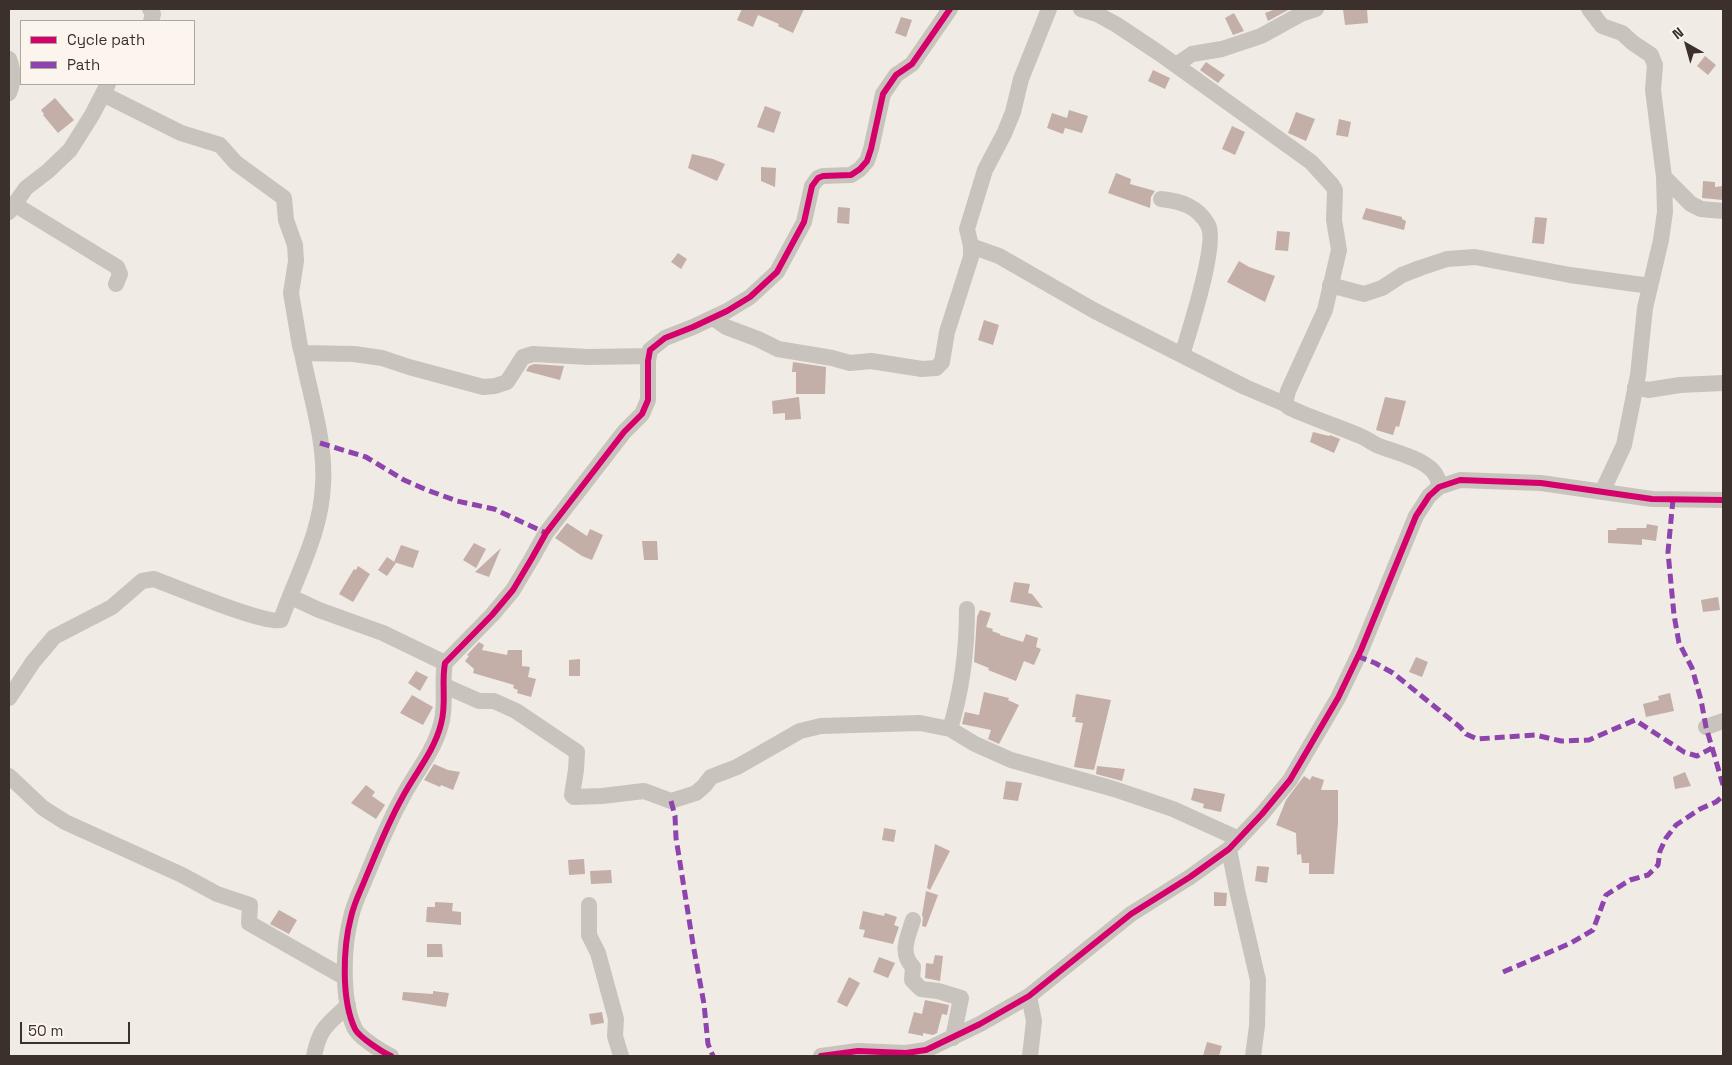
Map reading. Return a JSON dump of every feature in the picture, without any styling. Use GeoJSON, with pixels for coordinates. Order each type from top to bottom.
{"type":"FeatureCollection","features":[{"type":"Feature","properties":{"kind":"street"},"geometry":{"type":"LineString","coordinates":[[391,1056],[355,1031],[348,1005],[344,977],[348,932],[351,915],[376,852],[402,798],[429,755],[442,724],[445,663],[513,590],[546,533],[624,432],[642,414],[648,400],[650,350],[665,338],[712,318],[750,297],[777,272],[804,222],[812,186],[818,178],[823,176],[851,175],[867,161],[883,94],[896,75],[912,64],[950,9]]}},
{"type":"Feature","properties":{"kind":"street"},"geometry":{"type":"LineString","coordinates":[[712,318],[726,327],[778,349],[850,363],[872,361],[922,369],[936,368],[942,362],[947,332],[971,257],[972,246],[967,229],[985,170],[1013,112],[1021,79],[1049,9]]}},
{"type":"Feature","properties":{"kind":"street"},"geometry":{"type":"LineString","coordinates":[[1081,9],[1097,11],[1176,65],[1311,162],[1335,190],[1334,220],[1339,250],[1330,285],[1329,298],[1288,391],[1285,404]]}},
{"type":"Feature","properties":{"kind":"street"},"geometry":{"type":"LineString","coordinates":[[1176,65],[1192,54],[1222,49],[1261,36],[1301,14],[1316,9]]}},
{"type":"Feature","properties":{"kind":"street"},"geometry":{"type":"LineString","coordinates":[[1588,9],[1602,26],[1622,33],[1651,55],[1655,65],[1653,90],[1664,177],[1665,212],[1661,240],[1645,308],[1636,387],[1624,445],[1602,492]]}},
{"type":"Feature","properties":{"kind":"street"},"geometry":{"type":"LineString","coordinates":[[9,60],[13,70],[13,83],[9,93]]}},
{"type":"Feature","properties":{"kind":"street"},"geometry":{"type":"LineString","coordinates":[[9,698],[33,662],[54,637],[112,607],[142,581],[154,579],[235,609],[276,622],[281,620],[316,530],[324,484],[319,435],[300,346],[291,292],[296,261],[295,245],[286,220],[284,198],[236,163],[220,146],[181,133],[105,89],[92,115],[70,150],[48,171],[26,188],[11,208],[117,267],[120,274],[116,284]]}},
{"type":"Feature","properties":{"kind":"street"},"geometry":{"type":"LineString","coordinates":[[1664,177],[1691,204],[1701,210],[1723,211]]}},
{"type":"Feature","properties":{"kind":"street"},"geometry":{"type":"LineString","coordinates":[[1161,199],[1178,200],[1198,211],[1209,226],[1210,241],[1204,275],[1182,355]]}},
{"type":"Feature","properties":{"kind":"street"},"geometry":{"type":"LineString","coordinates":[[972,246],[999,256],[1095,311],[1245,387],[1324,423],[1341,428],[1363,437],[1376,445],[1412,458],[1431,469],[1438,479],[1439,487]]}},
{"type":"Feature","properties":{"kind":"street"},"geometry":{"type":"LineString","coordinates":[[1330,285],[1364,294],[1382,288],[1402,275],[1420,268],[1447,259],[1475,257],[1570,275],[1650,286]]}},
{"type":"Feature","properties":{"kind":"street"},"geometry":{"type":"LineString","coordinates":[[302,353],[354,354],[382,358],[408,368],[483,387],[507,382],[522,357],[533,354],[588,357],[649,356]]}},
{"type":"Feature","properties":{"kind":"street"},"geometry":{"type":"LineString","coordinates":[[1636,387],[1648,390],[1680,385],[1723,382]]}},
{"type":"Feature","properties":{"kind":"street"},"geometry":{"type":"LineString","coordinates":[[821,1056],[858,1051],[906,1053],[926,1050],[1008,1010],[1029,996],[1131,914],[1190,877],[1234,844],[1290,780],[1338,698],[1416,516],[1429,496],[1439,487],[1460,480],[1480,480],[1541,483],[1652,499],[1723,500]]}},
{"type":"Feature","properties":{"kind":"street"},"geometry":{"type":"LineString","coordinates":[[291,597],[319,610],[383,633],[445,663]]}},
{"type":"Feature","properties":{"kind":"street"},"geometry":{"type":"LineString","coordinates":[[950,729],[957,705],[963,666],[967,609]]}},
{"type":"Feature","properties":{"kind":"street"},"geometry":{"type":"LineString","coordinates":[[444,686],[479,701],[494,700],[516,711],[576,752],[576,770],[572,795],[574,797],[644,791],[671,801],[696,793],[711,777],[737,767],[800,731],[821,726],[920,723],[950,729],[976,744],[1011,760],[1104,786],[1172,809],[1234,844]]}},
{"type":"Feature","properties":{"kind":"street"},"geometry":{"type":"LineString","coordinates":[[1706,727],[1723,721]]}},
{"type":"Feature","properties":{"kind":"street"},"geometry":{"type":"LineString","coordinates":[[9,776],[44,808],[65,822],[182,875],[217,894],[250,905],[249,923],[344,977]]}},
{"type":"Feature","properties":{"kind":"street"},"geometry":{"type":"LineString","coordinates":[[1234,844],[1237,890],[1258,980],[1257,1026],[1253,1056]]}},
{"type":"Feature","properties":{"kind":"street"},"geometry":{"type":"LineString","coordinates":[[589,905],[589,935],[598,953],[616,1018],[615,1036],[621,1056]]}},
{"type":"Feature","properties":{"kind":"street"},"geometry":{"type":"LineString","coordinates":[[913,920],[905,951],[907,961],[913,968],[912,980],[921,989],[938,991],[961,998],[953,1038]]}},
{"type":"Feature","properties":{"kind":"street"},"geometry":{"type":"LineString","coordinates":[[1029,996],[1034,1020],[1030,1056]]}},
{"type":"Feature","properties":{"kind":"street"},"geometry":{"type":"LineString","coordinates":[[314,1056],[319,1036],[325,1026],[348,1005]]}},
{"type":"Feature","properties":{"kind":"building"},"geometry":{"type":"Polygon","coordinates":[[[742,9],[804,9],[793,33],[778,26],[779,24],[758,15],[753,27],[737,20],[742,9]]]}},
{"type":"Feature","properties":{"kind":"building"},"geometry":{"type":"Polygon","coordinates":[[[1276,9],[1290,9],[1268,21],[1265,13],[1276,9]]]}},
{"type":"Feature","properties":{"kind":"building"},"geometry":{"type":"Polygon","coordinates":[[[1343,9],[1367,9],[1368,23],[1345,25],[1343,9]]]}},
{"type":"Feature","properties":{"kind":"building"},"geometry":{"type":"Polygon","coordinates":[[[1234,13],[1244,31],[1233,35],[1225,18],[1234,13]]]}},
{"type":"Feature","properties":{"kind":"building"},"geometry":{"type":"Polygon","coordinates":[[[901,17],[912,20],[906,37],[895,33],[901,17]]]}},
{"type":"Feature","properties":{"kind":"building"},"geometry":{"type":"Polygon","coordinates":[[[1705,56],[1716,65],[1708,75],[1697,66],[1705,56]]]}},
{"type":"Feature","properties":{"kind":"building"},"geometry":{"type":"Polygon","coordinates":[[[1206,62],[1225,75],[1218,83],[1200,70],[1206,62]]]}},
{"type":"Feature","properties":{"kind":"building"},"geometry":{"type":"Polygon","coordinates":[[[1153,70],[1170,78],[1165,89],[1148,81],[1153,70]]]}},
{"type":"Feature","properties":{"kind":"building"},"geometry":{"type":"Polygon","coordinates":[[[55,98],[74,120],[58,133],[41,110],[55,98]]]}},
{"type":"Feature","properties":{"kind":"building"},"geometry":{"type":"Polygon","coordinates":[[[765,106],[781,112],[774,133],[757,127],[765,106]]]}},
{"type":"Feature","properties":{"kind":"building"},"geometry":{"type":"Polygon","coordinates":[[[1069,110],[1088,116],[1082,133],[1065,128],[1063,134],[1047,128],[1052,113],[1067,118],[1069,110]]]}},
{"type":"Feature","properties":{"kind":"building"},"geometry":{"type":"Polygon","coordinates":[[[1296,112],[1315,119],[1306,141],[1288,133],[1296,112]]]}},
{"type":"Feature","properties":{"kind":"building"},"geometry":{"type":"Polygon","coordinates":[[[1339,119],[1351,122],[1348,137],[1336,135],[1339,119]]]}},
{"type":"Feature","properties":{"kind":"building"},"geometry":{"type":"Polygon","coordinates":[[[1232,126],[1245,132],[1235,155],[1222,149],[1232,126]]]}},
{"type":"Feature","properties":{"kind":"building"},"geometry":{"type":"Polygon","coordinates":[[[692,154],[725,164],[717,181],[688,168],[692,154]]]}},
{"type":"Feature","properties":{"kind":"building"},"geometry":{"type":"Polygon","coordinates":[[[761,167],[776,168],[775,187],[761,181],[761,167]]]}},
{"type":"Feature","properties":{"kind":"building"},"geometry":{"type":"Polygon","coordinates":[[[1116,173],[1131,179],[1130,184],[1155,191],[1151,197],[1150,208],[1108,193],[1116,173]]]}},
{"type":"Feature","properties":{"kind":"building"},"geometry":{"type":"Polygon","coordinates":[[[1703,181],[1715,182],[1715,187],[1723,186],[1723,200],[1702,198],[1703,181]]]}},
{"type":"Feature","properties":{"kind":"building"},"geometry":{"type":"Polygon","coordinates":[[[838,207],[850,208],[849,224],[837,223],[838,207]]]}},
{"type":"Feature","properties":{"kind":"building"},"geometry":{"type":"Polygon","coordinates":[[[1366,208],[1402,217],[1406,221],[1404,230],[1362,219],[1366,208]]]}},
{"type":"Feature","properties":{"kind":"building"},"geometry":{"type":"Polygon","coordinates":[[[1535,217],[1547,218],[1544,244],[1532,243],[1535,217]]]}},
{"type":"Feature","properties":{"kind":"building"},"geometry":{"type":"Polygon","coordinates":[[[1277,231],[1290,232],[1288,251],[1275,250],[1277,231]]]}},
{"type":"Feature","properties":{"kind":"building"},"geometry":{"type":"Polygon","coordinates":[[[678,253],[687,259],[681,269],[671,262],[678,253]]]}},
{"type":"Feature","properties":{"kind":"building"},"geometry":{"type":"Polygon","coordinates":[[[1239,261],[1249,267],[1275,276],[1265,302],[1227,282],[1239,261]]]}},
{"type":"Feature","properties":{"kind":"building"},"geometry":{"type":"Polygon","coordinates":[[[984,320],[999,325],[993,345],[978,340],[984,320]]]}},
{"type":"Feature","properties":{"kind":"building"},"geometry":{"type":"Polygon","coordinates":[[[793,362],[826,367],[825,394],[796,394],[796,372],[792,372],[793,362]]]}},
{"type":"Feature","properties":{"kind":"building"},"geometry":{"type":"Polygon","coordinates":[[[534,364],[564,366],[560,380],[526,371],[529,366],[534,364]]]}},
{"type":"Feature","properties":{"kind":"building"},"geometry":{"type":"Polygon","coordinates":[[[799,397],[801,419],[785,420],[785,413],[773,414],[772,401],[799,397]]]}},
{"type":"Feature","properties":{"kind":"building"},"geometry":{"type":"Polygon","coordinates":[[[1385,397],[1406,401],[1399,427],[1396,426],[1393,435],[1376,430],[1385,397]]]}},
{"type":"Feature","properties":{"kind":"building"},"geometry":{"type":"Polygon","coordinates":[[[1313,432],[1340,439],[1334,453],[1310,442],[1313,432]]]}},
{"type":"Feature","properties":{"kind":"building"},"geometry":{"type":"Polygon","coordinates":[[[567,523],[587,536],[590,529],[603,535],[592,560],[582,556],[555,538],[567,523]]]}},
{"type":"Feature","properties":{"kind":"building"},"geometry":{"type":"Polygon","coordinates":[[[1647,524],[1658,526],[1656,541],[1642,539],[1642,545],[1608,543],[1608,530],[1616,530],[1617,528],[1646,528],[1647,524]]]}},
{"type":"Feature","properties":{"kind":"building"},"geometry":{"type":"Polygon","coordinates":[[[642,541],[657,541],[658,560],[644,560],[642,541]]]}},
{"type":"Feature","properties":{"kind":"building"},"geometry":{"type":"Polygon","coordinates":[[[474,543],[486,549],[476,568],[463,560],[474,543]]]}},
{"type":"Feature","properties":{"kind":"building"},"geometry":{"type":"Polygon","coordinates":[[[401,545],[419,551],[413,568],[394,562],[401,545]]]}},
{"type":"Feature","properties":{"kind":"building"},"geometry":{"type":"Polygon","coordinates":[[[501,548],[489,577],[475,572],[501,548]]]}},
{"type":"Feature","properties":{"kind":"building"},"geometry":{"type":"Polygon","coordinates":[[[387,557],[396,563],[387,576],[378,570],[387,557]]]}},
{"type":"Feature","properties":{"kind":"building"},"geometry":{"type":"Polygon","coordinates":[[[358,566],[370,574],[353,602],[339,594],[354,569],[356,570],[358,566]]]}},
{"type":"Feature","properties":{"kind":"building"},"geometry":{"type":"Polygon","coordinates":[[[1014,582],[1030,584],[1028,593],[1032,594],[1043,608],[1010,602],[1014,582]]]}},
{"type":"Feature","properties":{"kind":"building"},"geometry":{"type":"Polygon","coordinates":[[[1718,597],[1720,610],[1703,612],[1701,600],[1718,597]]]}},
{"type":"Feature","properties":{"kind":"building"},"geometry":{"type":"Polygon","coordinates":[[[980,610],[991,613],[986,627],[993,629],[992,631],[1000,635],[1023,642],[1026,634],[1038,638],[1036,647],[1041,649],[1034,665],[1024,661],[1016,681],[988,670],[989,668],[974,662],[977,617],[980,610]]]}},
{"type":"Feature","properties":{"kind":"building"},"geometry":{"type":"Polygon","coordinates":[[[479,642],[484,645],[482,650],[507,655],[508,650],[522,650],[522,666],[530,667],[528,677],[536,679],[531,697],[517,693],[518,690],[513,688],[514,685],[473,673],[474,669],[465,661],[469,656],[467,655],[479,642]]]}},
{"type":"Feature","properties":{"kind":"building"},"geometry":{"type":"Polygon","coordinates":[[[1416,657],[1428,662],[1422,677],[1409,672],[1416,657]]]}},
{"type":"Feature","properties":{"kind":"building"},"geometry":{"type":"Polygon","coordinates":[[[580,659],[580,676],[569,676],[569,660],[580,659]]]}},
{"type":"Feature","properties":{"kind":"building"},"geometry":{"type":"Polygon","coordinates":[[[416,671],[428,677],[420,691],[408,683],[416,671]]]}},
{"type":"Feature","properties":{"kind":"building"},"geometry":{"type":"Polygon","coordinates":[[[984,692],[1009,698],[1008,700],[1019,705],[999,744],[988,739],[991,730],[962,724],[965,712],[979,715],[984,692]]]}},
{"type":"Feature","properties":{"kind":"building"},"geometry":{"type":"Polygon","coordinates":[[[1670,693],[1674,711],[1646,717],[1643,704],[1659,700],[1658,696],[1670,693]]]}},
{"type":"Feature","properties":{"kind":"building"},"geometry":{"type":"Polygon","coordinates":[[[1076,694],[1111,700],[1094,770],[1074,767],[1083,723],[1075,722],[1076,717],[1072,717],[1076,694]]]}},
{"type":"Feature","properties":{"kind":"building"},"geometry":{"type":"Polygon","coordinates":[[[412,695],[433,707],[423,725],[400,713],[412,695]]]}},
{"type":"Feature","properties":{"kind":"building"},"geometry":{"type":"Polygon","coordinates":[[[434,764],[448,770],[460,772],[453,790],[424,780],[434,764]]]}},
{"type":"Feature","properties":{"kind":"building"},"geometry":{"type":"Polygon","coordinates":[[[1097,766],[1125,769],[1122,781],[1096,774],[1097,766]]]}},
{"type":"Feature","properties":{"kind":"building"},"geometry":{"type":"Polygon","coordinates":[[[1685,772],[1691,786],[1675,789],[1673,777],[1685,772]]]}},
{"type":"Feature","properties":{"kind":"building"},"geometry":{"type":"Polygon","coordinates":[[[1304,776],[1310,780],[1312,776],[1324,780],[1321,790],[1338,790],[1338,823],[1334,874],[1309,874],[1309,863],[1302,863],[1301,854],[1297,855],[1296,833],[1276,825],[1286,800],[1304,776]]]}},
{"type":"Feature","properties":{"kind":"building"},"geometry":{"type":"Polygon","coordinates":[[[1006,781],[1022,783],[1018,801],[1003,799],[1006,781]]]}},
{"type":"Feature","properties":{"kind":"building"},"geometry":{"type":"Polygon","coordinates":[[[366,785],[375,792],[372,796],[385,805],[376,819],[351,803],[366,785]]]}},
{"type":"Feature","properties":{"kind":"building"},"geometry":{"type":"Polygon","coordinates":[[[1194,788],[1225,794],[1221,812],[1203,808],[1204,804],[1191,800],[1194,788]]]}},
{"type":"Feature","properties":{"kind":"building"},"geometry":{"type":"Polygon","coordinates":[[[884,828],[896,830],[894,842],[882,840],[884,828]]]}},
{"type":"Feature","properties":{"kind":"building"},"geometry":{"type":"Polygon","coordinates":[[[935,844],[950,851],[930,890],[927,888],[935,844]]]}},
{"type":"Feature","properties":{"kind":"building"},"geometry":{"type":"Polygon","coordinates":[[[584,859],[585,874],[569,875],[568,860],[584,859]]]}},
{"type":"Feature","properties":{"kind":"building"},"geometry":{"type":"Polygon","coordinates":[[[1257,866],[1269,867],[1267,883],[1255,881],[1257,866]]]}},
{"type":"Feature","properties":{"kind":"building"},"geometry":{"type":"Polygon","coordinates":[[[611,870],[612,883],[591,884],[590,871],[611,870]]]}},
{"type":"Feature","properties":{"kind":"building"},"geometry":{"type":"Polygon","coordinates":[[[926,891],[938,895],[926,927],[922,926],[922,915],[926,891]]]}},
{"type":"Feature","properties":{"kind":"building"},"geometry":{"type":"Polygon","coordinates":[[[1214,892],[1227,893],[1226,906],[1214,906],[1214,892]]]}},
{"type":"Feature","properties":{"kind":"building"},"geometry":{"type":"Polygon","coordinates":[[[435,902],[453,903],[452,911],[461,912],[461,925],[426,922],[427,907],[435,907],[435,902]]]}},
{"type":"Feature","properties":{"kind":"building"},"geometry":{"type":"Polygon","coordinates":[[[279,910],[297,920],[289,934],[270,924],[279,910]]]}},
{"type":"Feature","properties":{"kind":"building"},"geometry":{"type":"Polygon","coordinates":[[[863,911],[884,916],[885,913],[897,917],[894,925],[899,927],[893,944],[863,937],[865,930],[859,929],[863,911]]]}},
{"type":"Feature","properties":{"kind":"building"},"geometry":{"type":"Polygon","coordinates":[[[427,944],[442,944],[443,957],[427,957],[427,944]]]}},
{"type":"Feature","properties":{"kind":"building"},"geometry":{"type":"Polygon","coordinates":[[[935,955],[943,956],[940,981],[925,978],[926,963],[933,964],[935,955]]]}},
{"type":"Feature","properties":{"kind":"building"},"geometry":{"type":"Polygon","coordinates":[[[879,957],[895,963],[888,978],[873,972],[879,957]]]}},
{"type":"Feature","properties":{"kind":"building"},"geometry":{"type":"Polygon","coordinates":[[[849,977],[860,983],[847,1007],[837,1002],[849,977]]]}},
{"type":"Feature","properties":{"kind":"building"},"geometry":{"type":"Polygon","coordinates":[[[433,991],[449,993],[446,1007],[402,1000],[403,992],[433,994],[433,991]]]}},
{"type":"Feature","properties":{"kind":"building"},"geometry":{"type":"Polygon","coordinates":[[[925,1000],[949,1005],[947,1015],[942,1014],[937,1033],[933,1035],[923,1033],[923,1036],[908,1033],[914,1012],[922,1014],[925,1000]]]}},
{"type":"Feature","properties":{"kind":"building"},"geometry":{"type":"Polygon","coordinates":[[[602,1012],[604,1023],[591,1025],[589,1014],[602,1012]]]}},
{"type":"Feature","properties":{"kind":"building"},"geometry":{"type":"Polygon","coordinates":[[[1207,1042],[1222,1046],[1219,1056],[1203,1056],[1207,1042]]]}},
{"type":"Feature","properties":{"kind":"marked path"},"geometry":{"type":"LineString","coordinates":[[320,443],[366,457],[404,480],[427,490],[457,501],[494,509],[546,533]]}},
{"type":"Feature","properties":{"kind":"marked path"},"geometry":{"type":"LineString","coordinates":[[1673,499],[1668,552],[1674,615],[1679,643],[1692,668],[1706,727],[1723,785]]}},
{"type":"Feature","properties":{"kind":"marked path"},"geometry":{"type":"LineString","coordinates":[[1357,656],[1393,673],[1460,727],[1466,734],[1477,739],[1535,735],[1561,741],[1589,740],[1635,720],[1684,752],[1697,756],[1712,748]]}},
{"type":"Feature","properties":{"kind":"marked path"},"geometry":{"type":"LineString","coordinates":[[1503,972],[1571,943],[1593,930],[1606,895],[1630,880],[1648,875],[1658,865],[1660,851],[1666,838],[1676,825],[1723,796]]}},
{"type":"Feature","properties":{"kind":"marked path"},"geometry":{"type":"LineString","coordinates":[[671,801],[675,816],[676,838],[704,1004],[708,1044],[713,1056]]}},
{"type":"Feature","properties":{"kind":"cycle path"},"geometry":{"type":"LineString","coordinates":[[391,1056],[377,1048],[357,1032],[350,1017],[345,989],[346,943],[354,907],[383,837],[438,734],[444,709],[445,663],[492,615],[513,590],[546,533],[624,432],[642,414],[648,400],[648,361],[650,350],[665,338],[727,311],[750,297],[777,272],[804,222],[812,186],[818,178],[823,176],[851,175],[867,161],[883,94],[896,75],[912,64],[950,9]]}},
{"type":"Feature","properties":{"kind":"cycle path"},"geometry":{"type":"LineString","coordinates":[[821,1056],[858,1051],[906,1053],[926,1050],[980,1024],[1029,996],[1131,914],[1190,877],[1229,849],[1262,814],[1290,780],[1338,698],[1361,650],[1416,516],[1429,496],[1439,487],[1460,480],[1541,483],[1652,499],[1723,500]]}}]}
